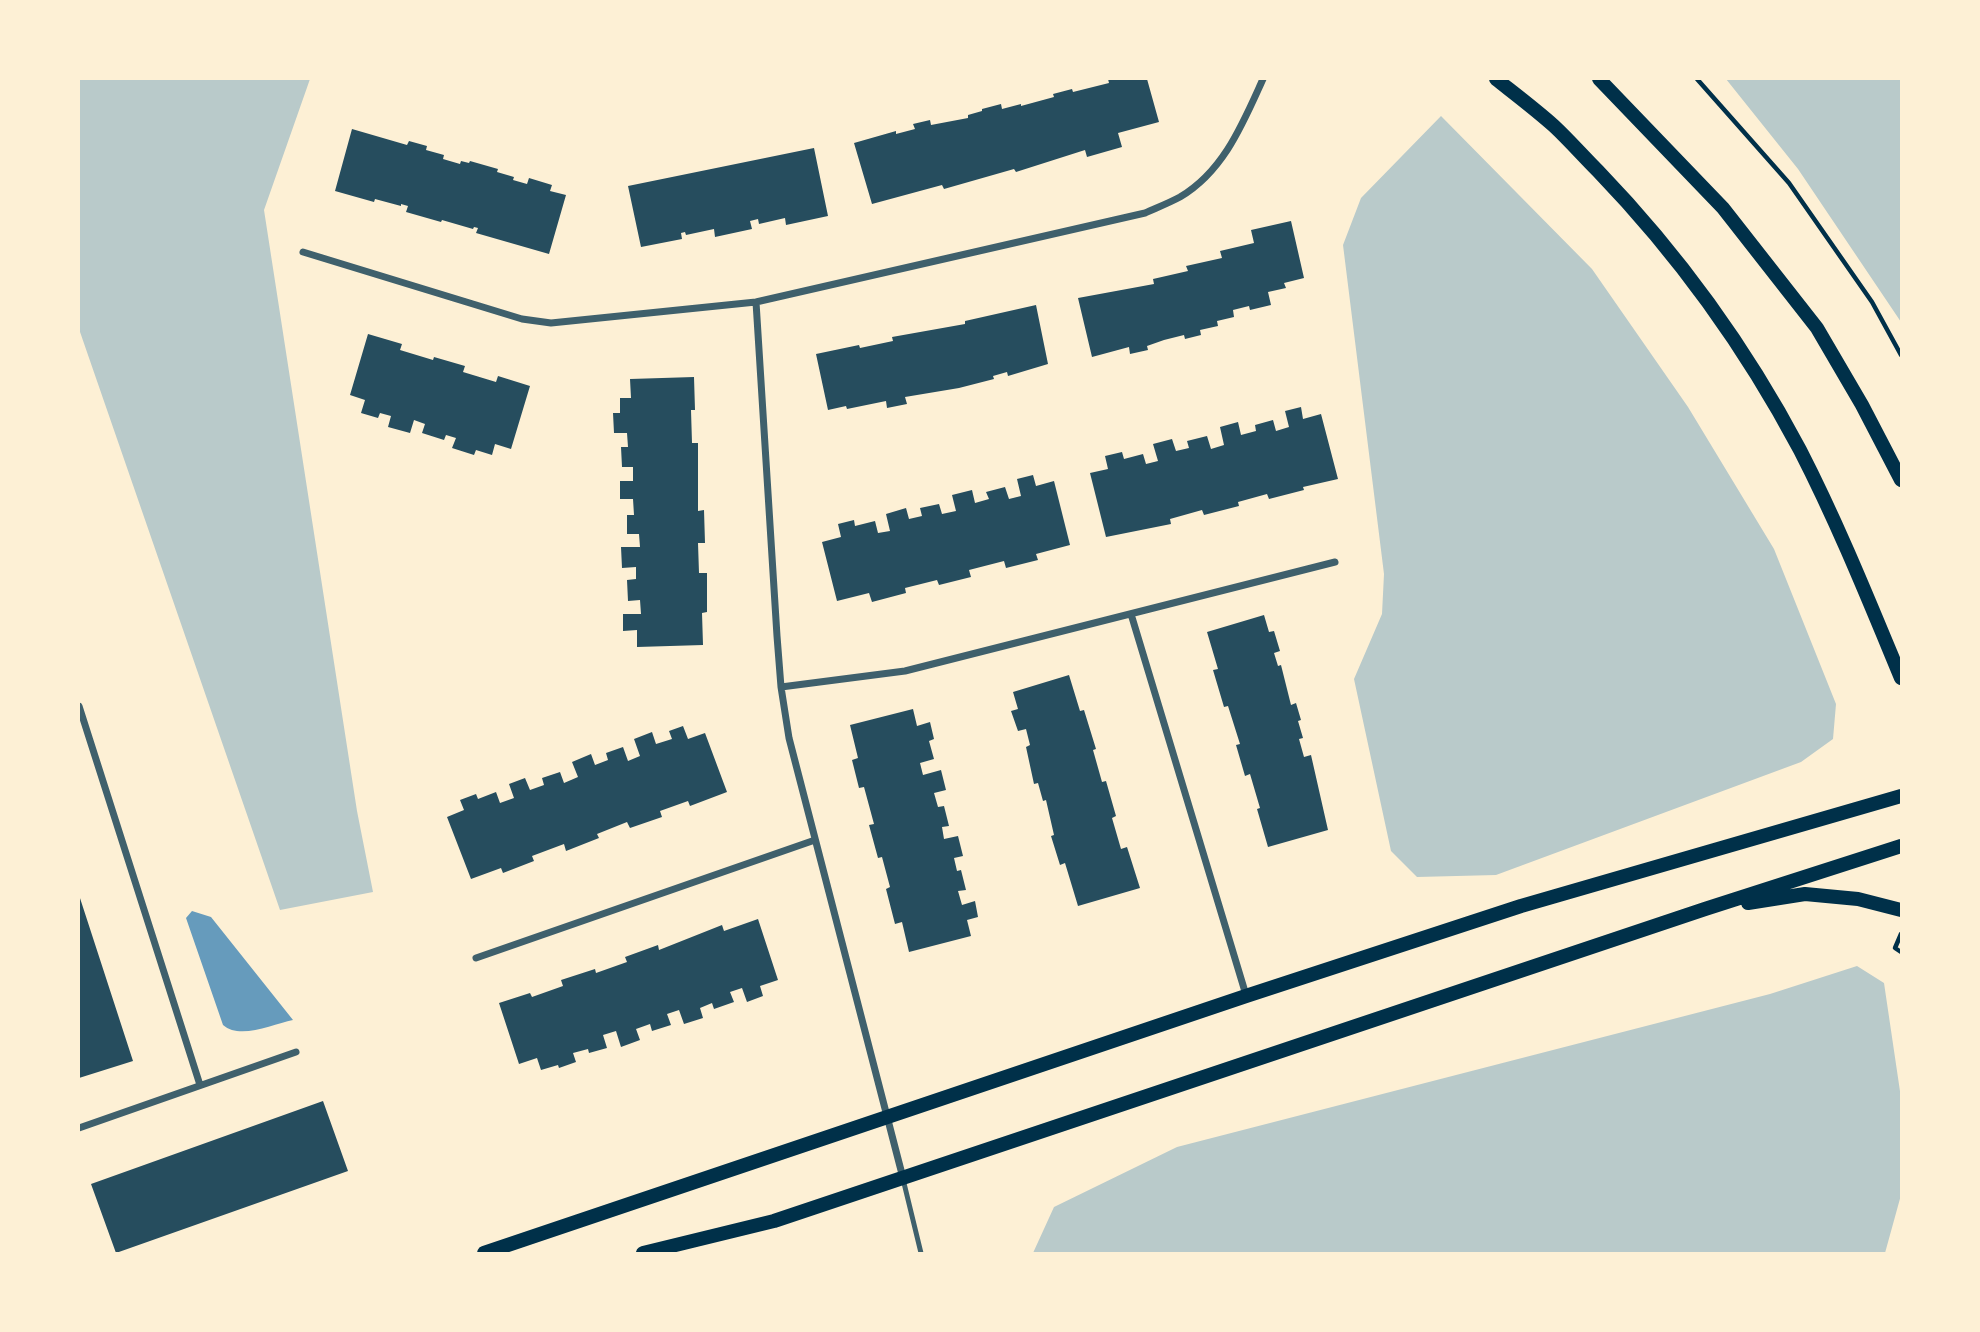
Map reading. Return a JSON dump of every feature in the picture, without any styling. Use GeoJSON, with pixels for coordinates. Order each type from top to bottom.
{"type":"FeatureCollection","features":[{"type":"Feature","properties":{"kind":"main road"},"geometry":{"type":"LineString","coordinates":[[1496,79],[1555,126],[1629,204],[1691,279],[1758,376],[1842,536],[1901,678]]}},
{"type":"Feature","properties":{"kind":"main road"},"geometry":{"type":"LineString","coordinates":[[1599,79],[1723,208],[1817,328],[1862,405],[1901,480]]}},
{"type":"Feature","properties":{"kind":"main road"},"geometry":{"type":"LineString","coordinates":[[484,1253],[1521,906],[1901,796]]}},
{"type":"Feature","properties":{"kind":"main road"},"geometry":{"type":"LineString","coordinates":[[643,1253],[774,1221],[1705,909],[1901,846]]}},
{"type":"Feature","properties":{"kind":"main road"},"geometry":{"type":"LineString","coordinates":[[1705,909],[1805,894],[1858,899],[1901,910]]}},
{"type":"Feature","properties":{"kind":"street"},"geometry":{"type":"LineString","coordinates":[[303,252],[522,319],[551,323],[755,302],[1145,213],[1180,197],[1207,176],[1233,144],[1264,79]]}},
{"type":"Feature","properties":{"kind":"street"},"geometry":{"type":"LineString","coordinates":[[755,302],[781,687],[789,738],[903,1179]]}},
{"type":"Feature","properties":{"kind":"street"},"geometry":{"type":"LineString","coordinates":[[781,687],[905,671],[1335,562]]}},
{"type":"Feature","properties":{"kind":"street"},"geometry":{"type":"LineString","coordinates":[[1131,614],[1246,996]]}},
{"type":"Feature","properties":{"kind":"street"},"geometry":{"type":"LineString","coordinates":[[79,706],[200,1086]]}},
{"type":"Feature","properties":{"kind":"street"},"geometry":{"type":"LineString","coordinates":[[476,958],[815,841]]}},
{"type":"Feature","properties":{"kind":"street"},"geometry":{"type":"LineString","coordinates":[[79,1128],[296,1052]]}},
{"type":"Feature","properties":{"kind":"lane"},"geometry":{"type":"LineString","coordinates":[[903,1179],[921,1253]]}},
{"type":"Feature","properties":{"kind":"path"},"geometry":{"type":"LineString","coordinates":[[1697,79],[1789,183],[1872,302],[1901,355]]}},
{"type":"Feature","properties":{"kind":"path"},"geometry":{"type":"LineString","coordinates":[[1901,933],[1895,948],[1901,952]]}},
{"type":"Feature","properties":{"kind":"shaded area"},"geometry":{"type":"Polygon","coordinates":[[[79,79],[310,79],[264,210],[357,811],[373,892],[280,910],[79,329],[79,79]]]}},
{"type":"Feature","properties":{"kind":"shaded area"},"geometry":{"type":"Polygon","coordinates":[[[1726,79],[1901,79],[1901,322],[1798,169],[1726,79]]]}},
{"type":"Feature","properties":{"kind":"shaded area"},"geometry":{"type":"Polygon","coordinates":[[[1441,116],[1592,269],[1688,407],[1774,549],[1836,704],[1833,739],[1801,762],[1496,875],[1417,877],[1391,851],[1354,679],[1382,614],[1384,574],[1343,245],[1361,198],[1441,116]]]}},
{"type":"Feature","properties":{"kind":"shaded area"},"geometry":{"type":"Polygon","coordinates":[[[1857,966],[1884,983],[1901,1098],[1901,1195],[1885,1253],[1033,1253],[1054,1207],[1177,1147],[1770,994],[1857,966]]]}},
{"type":"Feature","properties":{"kind":"water"},"geometry":{"type":"Polygon","coordinates":[[[192,911],[211,917],[293,1020],[247,1031],[230,1029],[223,1025],[186,918],[192,911]]]}},
{"type":"Feature","properties":{"kind":"building"},"geometry":{"type":"Polygon","coordinates":[[[1108,79],[1147,79],[1159,122],[1118,133],[1122,147],[1087,157],[1085,150],[1016,172],[1014,169],[944,189],[942,185],[872,204],[854,143],[896,131],[896,134],[915,129],[913,124],[930,120],[931,125],[968,118],[968,115],[982,109],[1001,104],[1002,109],[1021,106],[1072,89],[1073,92],[1109,83],[1108,79]]]}},
{"type":"Feature","properties":{"kind":"building"},"geometry":{"type":"Polygon","coordinates":[[[352,129],[407,145],[409,141],[427,146],[426,150],[444,155],[443,159],[460,164],[461,161],[470,161],[498,169],[497,172],[527,184],[529,178],[552,185],[550,191],[566,195],[549,254],[476,233],[478,228],[442,220],[441,222],[406,212],[408,206],[375,199],[374,202],[335,191],[352,129]]]}},
{"type":"Feature","properties":{"kind":"building"},"geometry":{"type":"Polygon","coordinates":[[[814,148],[828,216],[786,225],[785,218],[759,224],[758,219],[750,221],[752,229],[715,237],[714,229],[686,235],[685,232],[681,233],[682,239],[641,247],[628,186],[814,148]]]}},
{"type":"Feature","properties":{"kind":"building"},"geometry":{"type":"Polygon","coordinates":[[[1291,221],[1304,278],[1284,283],[1286,288],[1268,292],[1271,305],[1250,310],[1249,306],[1233,310],[1234,317],[1217,321],[1218,326],[1200,330],[1201,335],[1185,339],[1184,335],[1164,340],[1147,346],[1148,350],[1130,354],[1129,347],[1092,357],[1078,298],[1154,284],[1153,279],[1188,271],[1186,266],[1222,258],[1220,251],[1254,243],[1251,230],[1291,221]]]}},
{"type":"Feature","properties":{"kind":"building"},"geometry":{"type":"Polygon","coordinates":[[[1036,305],[1048,364],[1008,376],[1007,372],[993,376],[994,379],[959,388],[905,397],[907,404],[887,408],[886,401],[828,410],[816,354],[893,341],[892,337],[965,324],[965,321],[1036,305]]]}},
{"type":"Feature","properties":{"kind":"building"},"geometry":{"type":"Polygon","coordinates":[[[368,334],[402,344],[400,350],[465,366],[463,372],[496,382],[498,376],[530,386],[511,449],[495,444],[492,455],[476,450],[474,455],[452,448],[456,438],[446,435],[444,440],[422,433],[425,424],[414,420],[410,433],[388,427],[391,416],[380,413],[378,418],[361,413],[365,400],[350,395],[368,334]]]}},
{"type":"Feature","properties":{"kind":"building"},"geometry":{"type":"Polygon","coordinates":[[[694,377],[692,443],[698,443],[698,511],[704,510],[705,543],[698,543],[699,573],[707,573],[707,612],[702,613],[703,645],[637,647],[637,630],[623,631],[623,614],[641,614],[640,600],[628,601],[627,580],[636,579],[636,567],[622,568],[621,547],[640,547],[639,534],[627,534],[627,515],[634,515],[633,499],[620,499],[620,481],[633,481],[633,467],[622,467],[621,447],[628,447],[627,433],[614,433],[613,413],[620,413],[620,398],[631,398],[630,379],[694,377]]]}},
{"type":"Feature","properties":{"kind":"building"},"geometry":{"type":"Polygon","coordinates":[[[1301,407],[1303,419],[1321,414],[1338,479],[1269,499],[1267,494],[1238,502],[1239,506],[1204,515],[1202,510],[1170,519],[1171,524],[1106,537],[1090,473],[1108,469],[1105,456],[1122,452],[1124,459],[1143,454],[1146,464],[1158,461],[1153,444],[1172,439],[1176,451],[1189,448],[1187,441],[1207,436],[1211,449],[1224,445],[1220,427],[1238,422],[1241,435],[1256,431],[1255,425],[1273,420],[1276,431],[1289,427],[1285,411],[1301,407]]]}},
{"type":"Feature","properties":{"kind":"building"},"geometry":{"type":"Polygon","coordinates":[[[1033,475],[1036,486],[1054,481],[1070,545],[1036,554],[1038,560],[1006,568],[1004,561],[969,570],[971,577],[939,585],[937,580],[905,588],[906,593],[872,602],[869,593],[837,601],[822,542],[841,537],[838,524],[854,520],[855,526],[875,521],[878,533],[890,531],[886,514],[906,508],[909,519],[922,516],[920,508],[939,504],[942,514],[956,511],[952,495],[972,490],[975,503],[989,499],[986,492],[1005,487],[1009,499],[1021,496],[1017,479],[1033,475]]]}},
{"type":"Feature","properties":{"kind":"building"},"geometry":{"type":"Polygon","coordinates":[[[1264,615],[1269,632],[1274,631],[1280,651],[1274,653],[1278,666],[1281,665],[1291,705],[1296,703],[1303,738],[1299,739],[1304,757],[1311,755],[1328,830],[1268,847],[1250,774],[1245,776],[1236,745],[1240,744],[1228,706],[1224,707],[1213,670],[1218,669],[1207,632],[1264,615]]]}},
{"type":"Feature","properties":{"kind":"building"},"geometry":{"type":"Polygon","coordinates":[[[1069,675],[1080,711],[1084,710],[1096,749],[1093,750],[1102,782],[1106,781],[1116,816],[1112,818],[1121,849],[1127,847],[1140,888],[1078,906],[1065,863],[1060,865],[1051,836],[1054,835],[1046,800],[1043,801],[1038,783],[1034,784],[1026,747],[1030,745],[1026,729],[1018,731],[1011,711],[1018,709],[1013,692],[1069,675]]]}},
{"type":"Feature","properties":{"kind":"building"},"geometry":{"type":"Polygon","coordinates":[[[913,709],[917,726],[930,722],[934,739],[929,741],[934,759],[920,763],[923,775],[941,770],[946,790],[934,793],[938,807],[944,806],[949,826],[942,827],[944,839],[958,836],[963,856],[954,858],[957,871],[961,870],[966,890],[958,891],[962,905],[975,901],[978,917],[967,920],[971,936],[909,952],[902,922],[895,924],[886,889],[890,887],[869,825],[874,824],[864,787],[859,788],[852,760],[858,758],[850,725],[913,709]]]}},
{"type":"Feature","properties":{"kind":"building"},"geometry":{"type":"Polygon","coordinates":[[[683,726],[688,739],[705,733],[727,792],[690,806],[688,801],[660,811],[662,817],[630,828],[627,822],[597,834],[599,838],[566,851],[564,844],[532,856],[534,861],[503,873],[501,868],[471,879],[447,817],[464,810],[460,800],[476,794],[478,799],[496,792],[500,803],[514,798],[509,784],[525,778],[530,790],[544,785],[542,778],[560,772],[564,783],[578,777],[572,762],[591,754],[595,765],[608,760],[606,753],[623,747],[628,761],[640,756],[634,739],[652,732],[656,744],[672,739],[669,731],[683,726]]]}},
{"type":"Feature","properties":{"kind":"building"},"geometry":{"type":"Polygon","coordinates":[[[79,895],[133,1061],[79,1078],[79,895]]]}},
{"type":"Feature","properties":{"kind":"building"},"geometry":{"type":"Polygon","coordinates":[[[758,919],[778,980],[760,986],[763,996],[747,1002],[742,988],[730,992],[734,1002],[714,1009],[712,1003],[700,1008],[703,1018],[684,1024],[679,1010],[667,1014],[671,1025],[652,1031],[650,1024],[636,1029],[640,1040],[621,1047],[616,1031],[603,1035],[607,1048],[589,1053],[588,1049],[573,1053],[576,1062],[559,1068],[558,1065],[541,1070],[537,1058],[519,1064],[499,1003],[530,993],[532,997],[563,986],[561,980],[595,969],[596,973],[627,962],[625,957],[658,945],[659,950],[722,925],[724,931],[758,919]]]}},
{"type":"Feature","properties":{"kind":"building"},"geometry":{"type":"Polygon","coordinates":[[[323,1101],[348,1171],[116,1253],[91,1184],[323,1101]]]}}]}
